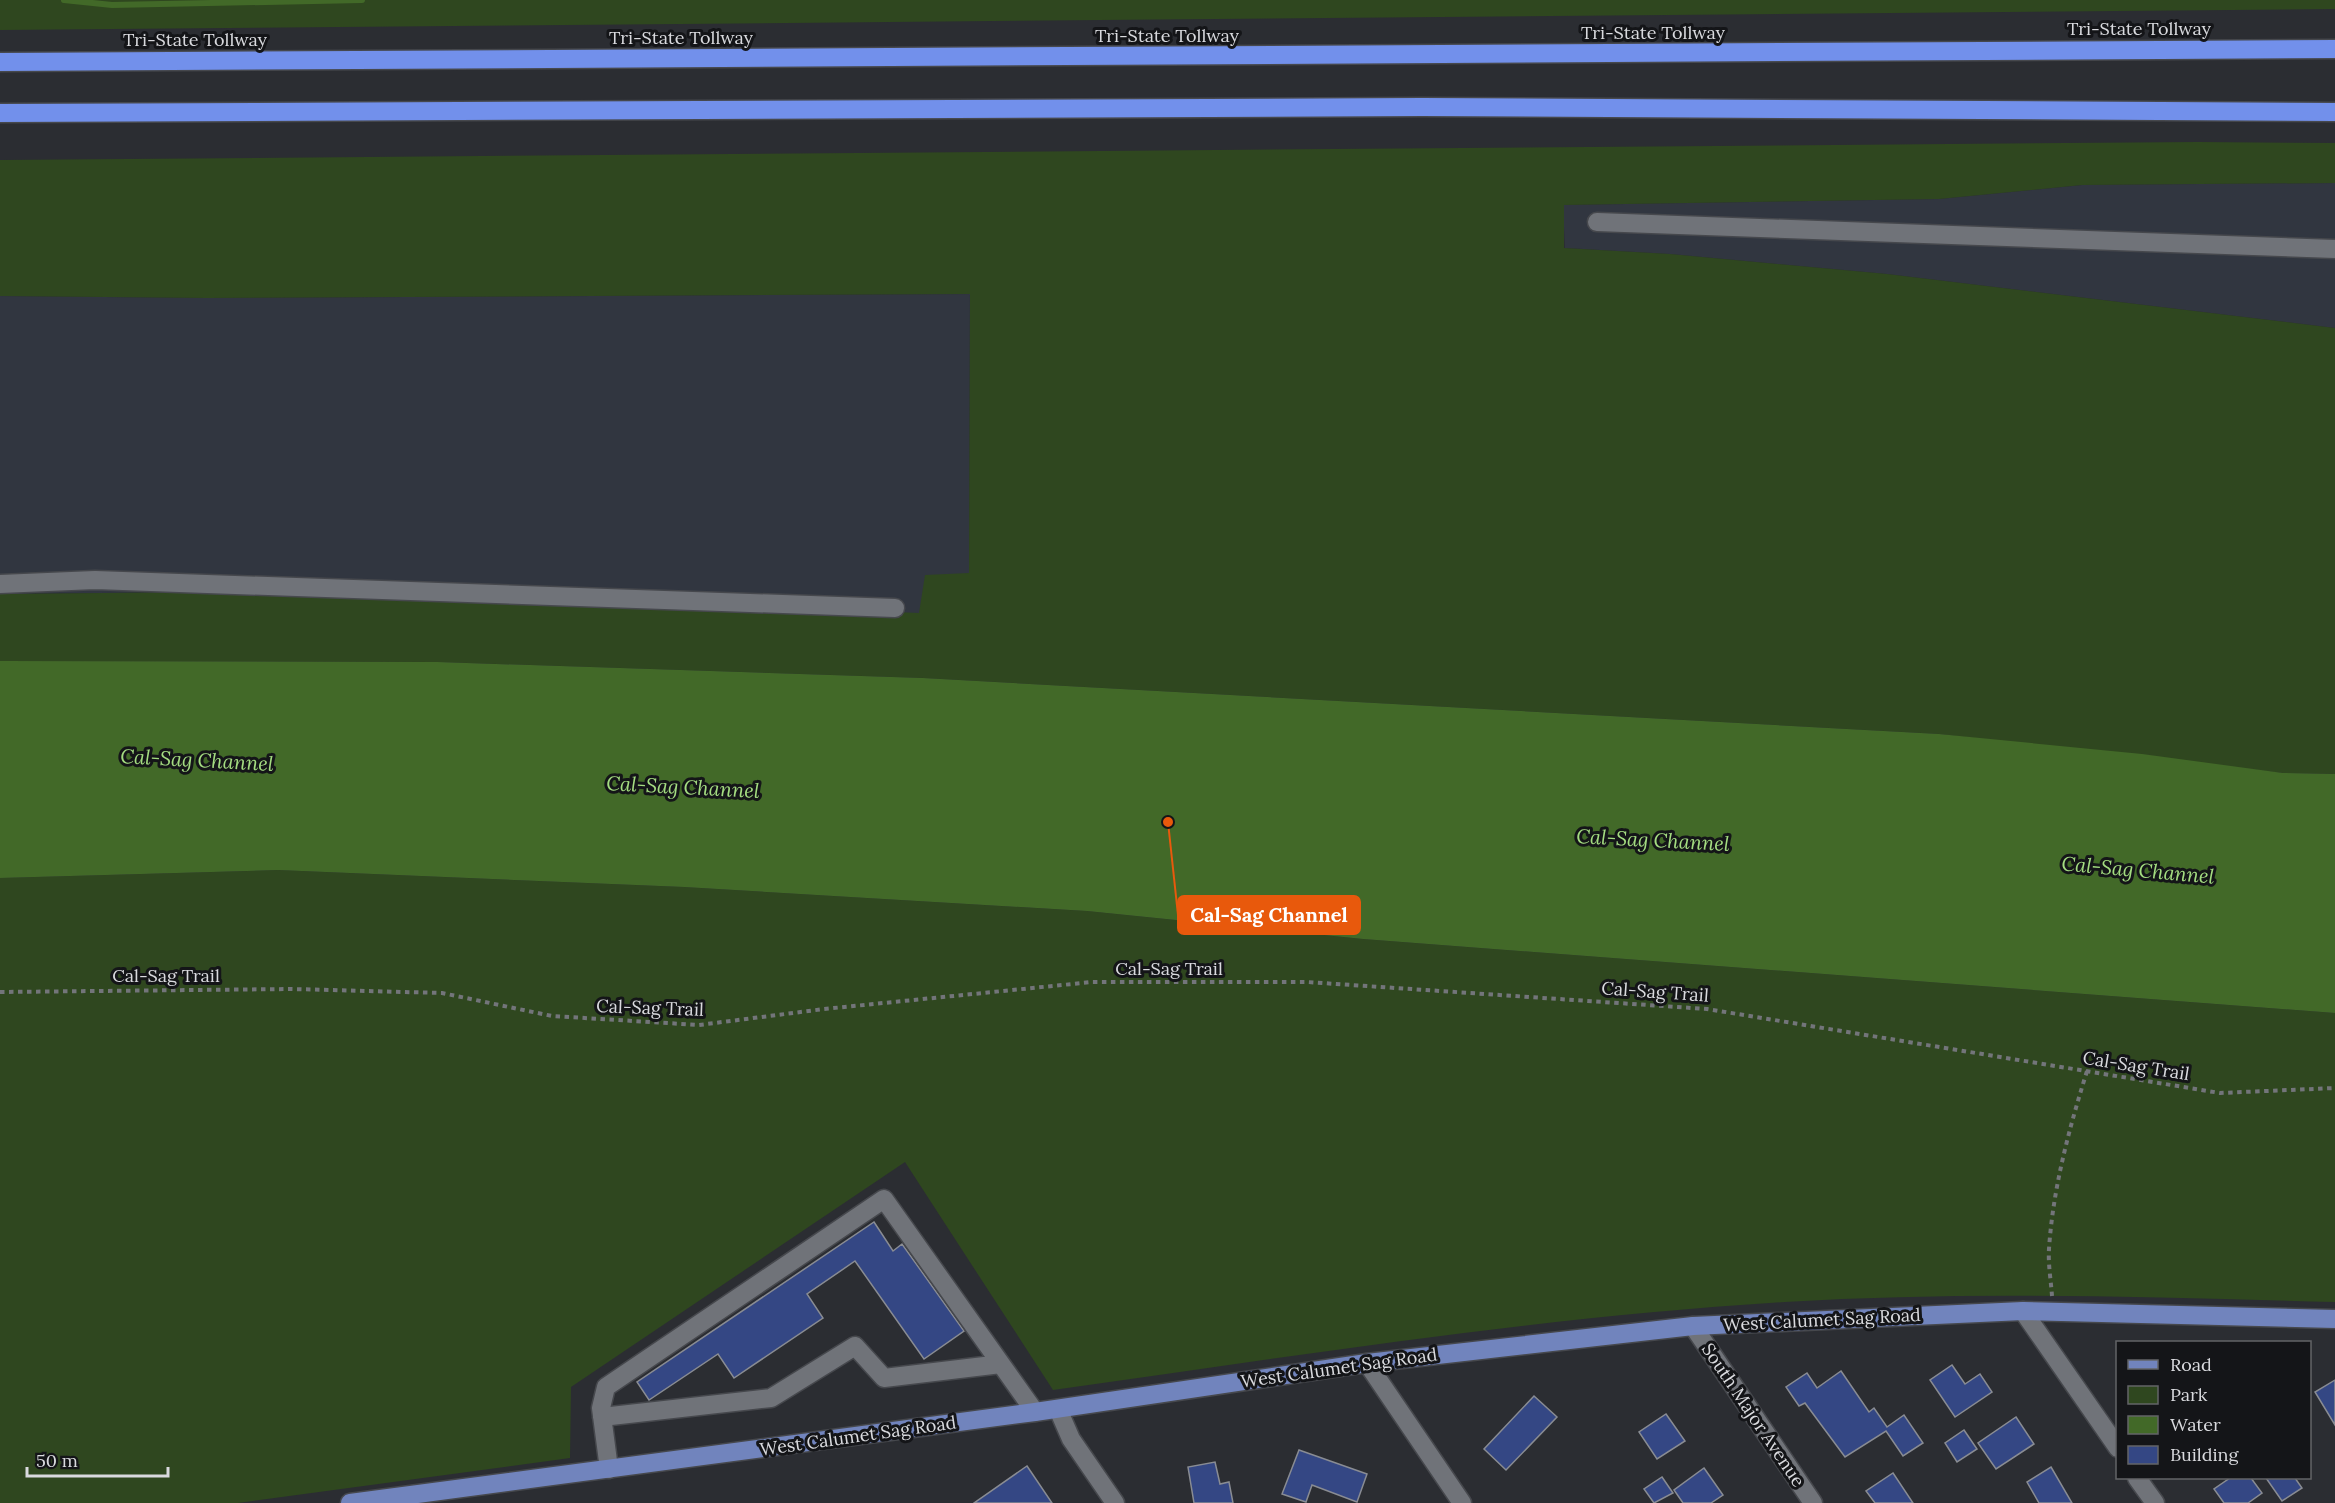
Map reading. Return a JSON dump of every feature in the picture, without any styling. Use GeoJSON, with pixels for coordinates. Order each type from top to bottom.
{"type":"FeatureCollection","features":[{"type":"Feature","properties":{"kind":"highway","name":"Tri-State Tollway"},"geometry":{"type":"LineString","coordinates":[[0,62],[2335,49]]}},
{"type":"Feature","properties":{"kind":"highway"},"geometry":{"type":"LineString","coordinates":[[0,113],[1398,107],[2335,112]]}},
{"type":"Feature","properties":{"kind":"main road","name":"West Calumet Sag Road"},"geometry":{"type":"LineString","coordinates":[[350,1503],[1058,1409],[1367,1362],[1693,1326],[2023,1311],[2335,1319]]}},
{"type":"Feature","properties":{"kind":"street"},"geometry":{"type":"LineString","coordinates":[[1597,222],[2335,249]]}},
{"type":"Feature","properties":{"kind":"street"},"geometry":{"type":"LineString","coordinates":[[0,584],[106,580],[895,608]]}},
{"type":"Feature","properties":{"kind":"street"},"geometry":{"type":"LineString","coordinates":[[609,1469],[601,1408],[606,1387],[884,1199],[1035,1412]]}},
{"type":"Feature","properties":{"kind":"street"},"geometry":{"type":"LineString","coordinates":[[2023,1311],[2116,1445]]}},
{"type":"Feature","properties":{"kind":"street","name":"South Major Avenue"},"geometry":{"type":"LineString","coordinates":[[1693,1326],[1813,1503]]}},
{"type":"Feature","properties":{"kind":"street"},"geometry":{"type":"LineString","coordinates":[[602,1417],[771,1398],[855,1346],[884,1378],[1001,1364]]}},
{"type":"Feature","properties":{"kind":"street"},"geometry":{"type":"LineString","coordinates":[[1367,1362],[1462,1503]]}},
{"type":"Feature","properties":{"kind":"street"},"geometry":{"type":"LineString","coordinates":[[1058,1409],[1071,1439],[1115,1503]]}},
{"type":"Feature","properties":{"kind":"street"},"geometry":{"type":"LineString","coordinates":[[2139,1479],[2155,1503]]}},
{"type":"Feature","properties":{"kind":"path","name":"Cal-Sag Trail"},"geometry":{"type":"LineString","coordinates":[[0,992],[292,989],[442,993],[552,1016],[699,1025],[1092,982],[1307,982],[1707,1009],[2220,1093],[2335,1088]]}},
{"type":"Feature","properties":{"kind":"path"},"geometry":{"type":"LineString","coordinates":[[2054,1311],[2049,1251],[2057,1183],[2068,1134],[2087,1071]]}},
{"type":"Feature","properties":{"kind":"shaded area"},"geometry":{"type":"Polygon","coordinates":[[[2335,183],[2335,328],[1887,274],[1670,254],[1565,248],[1563,205],[1939,199],[2082,185],[2335,183]]]}},
{"type":"Feature","properties":{"kind":"shaded area"},"geometry":{"type":"Polygon","coordinates":[[[970,294],[969,573],[919,614],[634,601],[203,592],[0,594],[0,296],[207,298],[970,294]]]}},
{"type":"Feature","properties":{"kind":"green space"},"geometry":{"type":"Polygon","coordinates":[[[0,0],[2335,0],[2335,9],[0,30],[0,0]]]}},
{"type":"Feature","properties":{"kind":"green space"},"geometry":{"type":"Polygon","coordinates":[[[2198,142],[2335,143],[2335,183],[2082,185],[1939,199],[1564,205],[1564,248],[1670,254],[1887,274],[2335,328],[2335,774],[2283,773],[1939,734],[923,678],[438,662],[0,661],[0,594],[203,592],[634,601],[919,613],[925,575],[969,573],[970,294],[207,298],[0,296],[0,160],[2198,142]]]}},
{"type":"Feature","properties":{"kind":"green space"},"geometry":{"type":"Polygon","coordinates":[[[278,870],[684,887],[1087,911],[1363,939],[2335,1013],[2335,1302],[1991,1296],[1785,1302],[1509,1327],[1053,1390],[905,1162],[571,1387],[570,1458],[238,1503],[0,1503],[0,878],[278,870]]]}},
{"type":"Feature","properties":{"kind":"water","name":"Cal-Sag Channel"},"geometry":{"type":"Polygon","coordinates":[[[0,661],[438,662],[923,678],[1939,734],[2142,754],[2283,773],[2335,774],[2335,1013],[1363,939],[1087,911],[684,887],[278,870],[0,878],[0,661]]]}},
{"type":"Feature","properties":{"kind":"building"},"geometry":{"type":"Polygon","coordinates":[[[874,1222],[893,1251],[902,1244],[964,1331],[924,1359],[855,1261],[807,1294],[823,1318],[734,1378],[718,1354],[649,1400],[637,1382],[874,1222]]]}},
{"type":"Feature","properties":{"kind":"building"},"geometry":{"type":"Polygon","coordinates":[[[1952,1365],[1965,1384],[1980,1374],[1992,1392],[1955,1417],[1930,1380],[1952,1365]]]}},
{"type":"Feature","properties":{"kind":"building"},"geometry":{"type":"Polygon","coordinates":[[[1841,1371],[1869,1412],[1874,1408],[1887,1427],[1904,1415],[1923,1443],[1903,1456],[1886,1431],[1845,1457],[1805,1403],[1799,1406],[1786,1387],[1807,1373],[1817,1388],[1841,1371]]]}},
{"type":"Feature","properties":{"kind":"building"},"geometry":{"type":"Polygon","coordinates":[[[2335,1380],[2335,1425],[2315,1392],[2335,1380]]]}},
{"type":"Feature","properties":{"kind":"building"},"geometry":{"type":"Polygon","coordinates":[[[1534,1396],[1557,1417],[1506,1470],[1484,1449],[1534,1396]]]}},
{"type":"Feature","properties":{"kind":"building"},"geometry":{"type":"Polygon","coordinates":[[[1666,1414],[1685,1441],[1657,1459],[1639,1432],[1666,1414]]]}},
{"type":"Feature","properties":{"kind":"building"},"geometry":{"type":"Polygon","coordinates":[[[2016,1417],[2034,1444],[1996,1469],[1978,1443],[2016,1417]]]}},
{"type":"Feature","properties":{"kind":"building"},"geometry":{"type":"Polygon","coordinates":[[[1964,1430],[1977,1449],[1957,1462],[1945,1443],[1964,1430]]]}},
{"type":"Feature","properties":{"kind":"building"},"geometry":{"type":"Polygon","coordinates":[[[1299,1450],[1367,1474],[1357,1502],[1312,1485],[1306,1502],[1282,1494],[1299,1450]]]}},
{"type":"Feature","properties":{"kind":"building"},"geometry":{"type":"Polygon","coordinates":[[[1215,1462],[1220,1484],[1229,1482],[1233,1503],[1194,1503],[1188,1467],[1215,1462]]]}},
{"type":"Feature","properties":{"kind":"building"},"geometry":{"type":"Polygon","coordinates":[[[1027,1466],[1052,1503],[974,1503],[1027,1466]]]}},
{"type":"Feature","properties":{"kind":"building"},"geometry":{"type":"Polygon","coordinates":[[[2051,1467],[2072,1503],[2039,1503],[2027,1482],[2051,1467]]]}},
{"type":"Feature","properties":{"kind":"building"},"geometry":{"type":"Polygon","coordinates":[[[1704,1468],[1723,1495],[1711,1503],[1683,1503],[1674,1490],[1704,1468]]]}},
{"type":"Feature","properties":{"kind":"building"},"geometry":{"type":"Polygon","coordinates":[[[1893,1473],[1913,1503],[1875,1503],[1866,1491],[1893,1473]]]}},
{"type":"Feature","properties":{"kind":"building"},"geometry":{"type":"Polygon","coordinates":[[[1662,1477],[1673,1493],[1654,1503],[1644,1489],[1662,1477]]]}},
{"type":"Feature","properties":{"kind":"building"},"geometry":{"type":"Polygon","coordinates":[[[2229,1479],[2252,1479],[2262,1493],[2248,1503],[2224,1503],[2214,1489],[2229,1479]]]}},
{"type":"Feature","properties":{"kind":"building"},"geometry":{"type":"Polygon","coordinates":[[[2267,1479],[2296,1479],[2302,1488],[2282,1501],[2267,1479]]]}},
{"type":"Feature","properties":{"kind":"waterway"},"geometry":{"type":"LineString","coordinates":[[64,0],[112,5],[362,0]]}},
{"type":"Feature","properties":{"kind":"place","name":"Cal-Sag Channel"},"geometry":{"type":"Point","coordinates":[1168,822]}}]}
